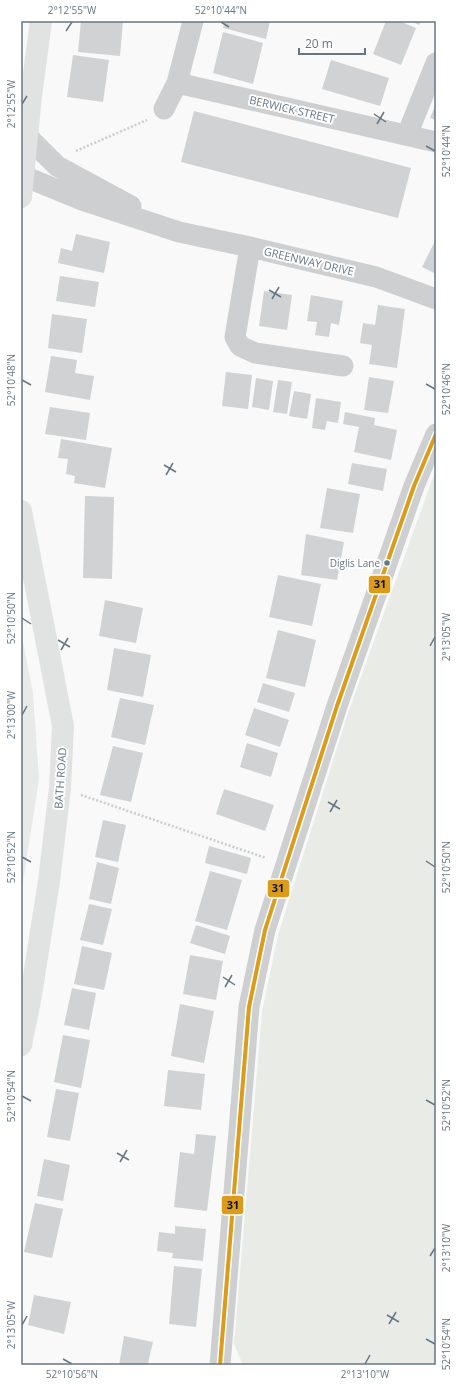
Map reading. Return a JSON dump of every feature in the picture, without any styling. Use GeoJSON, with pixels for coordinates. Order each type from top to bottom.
{"type":"FeatureCollection","features":[{"type":"Feature","properties":{"kind":"main road"},"geometry":{"type":"LineString","coordinates":[[21,197],[22,175],[41,21]]}},
{"type":"Feature","properties":{"kind":"main road","name":"BATH ROAD"},"geometry":{"type":"LineString","coordinates":[[21,511],[63,726],[60,788],[49,881],[31,995],[21,1045]]}},
{"type":"Feature","properties":{"kind":"street"},"geometry":{"type":"LineString","coordinates":[[164,109],[176,83],[192,21]]}},
{"type":"Feature","properties":{"kind":"street"},"geometry":{"type":"LineString","coordinates":[[407,136],[436,63]]}},
{"type":"Feature","properties":{"kind":"street","name":"BERWICK STREET"},"geometry":{"type":"LineString","coordinates":[[176,83],[436,142]]}},
{"type":"Feature","properties":{"kind":"street","name":"GREENWAY DRIVE"},"geometry":{"type":"LineString","coordinates":[[27,136],[57,166],[179,232]]}},
{"type":"Feature","properties":{"kind":"street","name":"GREENWAY DRIVE"},"geometry":{"type":"LineString","coordinates":[[22,175],[82,200],[179,232],[376,277],[436,299]]}},
{"type":"Feature","properties":{"kind":"street"},"geometry":{"type":"LineString","coordinates":[[250,247],[235,337],[240,346],[255,353],[343,366]]}},
{"type":"Feature","properties":{"kind":"street"},"geometry":{"type":"LineString","coordinates":[[220,1365],[249,1007],[265,930],[285,864],[342,691],[414,486],[436,434]]}},
{"type":"Feature","properties":{"kind":"path"},"geometry":{"type":"LineString","coordinates":[[50,160],[67,158],[76,151],[149,119],[164,109]]}},
{"type":"Feature","properties":{"kind":"path"},"geometry":{"type":"LineString","coordinates":[[60,788],[285,864]]}},
{"type":"Feature","properties":{"kind":"shaded area"},"geometry":{"type":"Polygon","coordinates":[[[436,469],[436,1365],[243,1365],[234,1344],[262,1012],[278,935],[348,713],[436,469]]]}},
{"type":"Feature","properties":{"kind":"shaded area"},"geometry":{"type":"Polygon","coordinates":[[[21,632],[33,693],[39,779],[21,895],[21,632]]]}},
{"type":"Feature","properties":{"kind":"building"},"geometry":{"type":"Polygon","coordinates":[[[81,21],[123,21],[120,56],[78,52],[81,21]]]}},
{"type":"Feature","properties":{"kind":"building"},"geometry":{"type":"Polygon","coordinates":[[[225,21],[270,21],[266,39],[223,28],[225,21]]]}},
{"type":"Feature","properties":{"kind":"building"},"geometry":{"type":"Polygon","coordinates":[[[386,21],[399,21],[416,28],[401,65],[373,54],[386,21]]]}},
{"type":"Feature","properties":{"kind":"building"},"geometry":{"type":"Polygon","coordinates":[[[410,21],[421,21],[419,25],[410,21]]]}},
{"type":"Feature","properties":{"kind":"building"},"geometry":{"type":"Polygon","coordinates":[[[223,32],[263,43],[253,84],[213,73],[223,32]]]}},
{"type":"Feature","properties":{"kind":"building"},"geometry":{"type":"Polygon","coordinates":[[[73,55],[109,60],[103,102],[67,97],[73,55]]]}},
{"type":"Feature","properties":{"kind":"building"},"geometry":{"type":"Polygon","coordinates":[[[331,60],[389,78],[380,106],[322,89],[331,60]]]}},
{"type":"Feature","properties":{"kind":"building"},"geometry":{"type":"Polygon","coordinates":[[[436,104],[436,120],[430,118],[436,104]]]}},
{"type":"Feature","properties":{"kind":"building"},"geometry":{"type":"Polygon","coordinates":[[[194,111],[411,168],[398,218],[181,162],[194,111]]]}},
{"type":"Feature","properties":{"kind":"building"},"geometry":{"type":"Polygon","coordinates":[[[76,234],[110,242],[104,273],[58,263],[61,248],[72,251],[76,234]]]}},
{"type":"Feature","properties":{"kind":"building"},"geometry":{"type":"Polygon","coordinates":[[[436,239],[436,274],[422,267],[436,239]]]}},
{"type":"Feature","properties":{"kind":"building"},"geometry":{"type":"Polygon","coordinates":[[[60,276],[99,282],[95,307],[56,301],[60,276]]]}},
{"type":"Feature","properties":{"kind":"building"},"geometry":{"type":"Polygon","coordinates":[[[264,291],[292,295],[287,330],[259,326],[264,291]]]}},
{"type":"Feature","properties":{"kind":"building"},"geometry":{"type":"Polygon","coordinates":[[[311,295],[343,301],[339,325],[331,323],[329,337],[315,335],[317,322],[307,321],[311,295]]]}},
{"type":"Feature","properties":{"kind":"building"},"geometry":{"type":"Polygon","coordinates":[[[378,305],[405,309],[397,368],[369,364],[372,345],[360,343],[363,323],[375,325],[378,305]]]}},
{"type":"Feature","properties":{"kind":"building"},"geometry":{"type":"Polygon","coordinates":[[[52,314],[87,319],[82,353],[48,348],[52,314]]]}},
{"type":"Feature","properties":{"kind":"building"},"geometry":{"type":"Polygon","coordinates":[[[51,356],[77,360],[75,373],[94,376],[90,400],[45,392],[51,356]]]}},
{"type":"Feature","properties":{"kind":"building"},"geometry":{"type":"Polygon","coordinates":[[[226,372],[252,375],[248,409],[222,406],[226,372]]]}},
{"type":"Feature","properties":{"kind":"building"},"geometry":{"type":"Polygon","coordinates":[[[369,377],[394,381],[388,413],[364,410],[369,377]]]}},
{"type":"Feature","properties":{"kind":"building"},"geometry":{"type":"Polygon","coordinates":[[[256,378],[273,381],[269,410],[252,407],[256,378]]]}},
{"type":"Feature","properties":{"kind":"building"},"geometry":{"type":"Polygon","coordinates":[[[278,380],[292,382],[287,414],[273,412],[278,380]]]}},
{"type":"Feature","properties":{"kind":"building"},"geometry":{"type":"Polygon","coordinates":[[[294,391],[311,394],[307,419],[289,416],[294,391]]]}},
{"type":"Feature","properties":{"kind":"building"},"geometry":{"type":"Polygon","coordinates":[[[316,398],[341,402],[338,423],[327,421],[325,430],[312,428],[316,398]]]}},
{"type":"Feature","properties":{"kind":"building"},"geometry":{"type":"Polygon","coordinates":[[[50,407],[90,413],[86,440],[45,434],[50,407]]]}},
{"type":"Feature","properties":{"kind":"building"},"geometry":{"type":"Polygon","coordinates":[[[345,412],[375,418],[374,425],[397,430],[391,460],[354,452],[359,427],[343,424],[345,412]]]}},
{"type":"Feature","properties":{"kind":"building"},"geometry":{"type":"Polygon","coordinates":[[[61,439],[112,448],[105,488],[74,483],[75,476],[66,474],[68,459],[58,458],[61,439]]]}},
{"type":"Feature","properties":{"kind":"building"},"geometry":{"type":"Polygon","coordinates":[[[352,463],[387,469],[383,491],[348,484],[352,463]]]}},
{"type":"Feature","properties":{"kind":"building"},"geometry":{"type":"Polygon","coordinates":[[[327,488],[360,494],[353,533],[320,528],[327,488]]]}},
{"type":"Feature","properties":{"kind":"building"},"geometry":{"type":"Polygon","coordinates":[[[85,496],[114,497],[112,579],[83,578],[85,496]]]}},
{"type":"Feature","properties":{"kind":"building"},"geometry":{"type":"Polygon","coordinates":[[[306,534],[344,542],[337,580],[301,575],[306,534]]]}},
{"type":"Feature","properties":{"kind":"building"},"geometry":{"type":"Polygon","coordinates":[[[278,575],[321,584],[312,626],[269,617],[278,575]]]}},
{"type":"Feature","properties":{"kind":"building"},"geometry":{"type":"Polygon","coordinates":[[[105,600],[143,608],[136,643],[99,636],[105,600]]]}},
{"type":"Feature","properties":{"kind":"building"},"geometry":{"type":"Polygon","coordinates":[[[278,630],[316,640],[305,687],[266,678],[278,630]]]}},
{"type":"Feature","properties":{"kind":"building"},"geometry":{"type":"Polygon","coordinates":[[[114,648],[151,655],[143,697],[107,690],[114,648]]]}},
{"type":"Feature","properties":{"kind":"building"},"geometry":{"type":"Polygon","coordinates":[[[263,683],[295,693],[289,712],[257,702],[263,683]]]}},
{"type":"Feature","properties":{"kind":"building"},"geometry":{"type":"Polygon","coordinates":[[[120,698],[154,705],[145,745],[111,737],[120,698]]]}},
{"type":"Feature","properties":{"kind":"building"},"geometry":{"type":"Polygon","coordinates":[[[254,708],[289,720],[280,747],[245,735],[254,708]]]}},
{"type":"Feature","properties":{"kind":"building"},"geometry":{"type":"Polygon","coordinates":[[[247,743],[278,753],[271,777],[240,767],[247,743]]]}},
{"type":"Feature","properties":{"kind":"building"},"geometry":{"type":"Polygon","coordinates":[[[113,746],[143,753],[131,802],[100,795],[113,746]]]}},
{"type":"Feature","properties":{"kind":"building"},"geometry":{"type":"Polygon","coordinates":[[[224,789],[274,805],[265,831],[216,814],[224,789]]]}},
{"type":"Feature","properties":{"kind":"building"},"geometry":{"type":"Polygon","coordinates":[[[103,820],[126,825],[118,862],[95,857],[103,820]]]}},
{"type":"Feature","properties":{"kind":"building"},"geometry":{"type":"Polygon","coordinates":[[[209,846],[251,858],[247,874],[205,863],[209,846]]]}},
{"type":"Feature","properties":{"kind":"building"},"geometry":{"type":"Polygon","coordinates":[[[97,862],[119,868],[111,904],[89,899],[97,862]]]}},
{"type":"Feature","properties":{"kind":"building"},"geometry":{"type":"Polygon","coordinates":[[[210,871],[242,880],[227,930],[195,921],[210,871]]]}},
{"type":"Feature","properties":{"kind":"building"},"geometry":{"type":"Polygon","coordinates":[[[89,904],[112,909],[103,945],[80,940],[89,904]]]}},
{"type":"Feature","properties":{"kind":"building"},"geometry":{"type":"Polygon","coordinates":[[[196,925],[230,936],[225,954],[190,943],[196,925]]]}},
{"type":"Feature","properties":{"kind":"building"},"geometry":{"type":"Polygon","coordinates":[[[82,946],[112,953],[104,990],[74,984],[82,946]]]}},
{"type":"Feature","properties":{"kind":"building"},"geometry":{"type":"Polygon","coordinates":[[[190,955],[223,961],[216,1000],[183,994],[190,955]]]}},
{"type":"Feature","properties":{"kind":"building"},"geometry":{"type":"Polygon","coordinates":[[[72,988],[96,993],[89,1030],[64,1025],[72,988]]]}},
{"type":"Feature","properties":{"kind":"building"},"geometry":{"type":"Polygon","coordinates":[[[180,1004],[214,1011],[204,1063],[171,1056],[180,1004]]]}},
{"type":"Feature","properties":{"kind":"building"},"geometry":{"type":"Polygon","coordinates":[[[63,1035],[90,1040],[81,1088],[54,1082],[63,1035]]]}},
{"type":"Feature","properties":{"kind":"building"},"geometry":{"type":"Polygon","coordinates":[[[168,1070],[205,1074],[201,1110],[164,1106],[168,1070]]]}},
{"type":"Feature","properties":{"kind":"building"},"geometry":{"type":"Polygon","coordinates":[[[56,1089],[79,1093],[70,1141],[47,1137],[56,1089]]]}},
{"type":"Feature","properties":{"kind":"building"},"geometry":{"type":"Polygon","coordinates":[[[196,1134],[216,1136],[207,1211],[174,1207],[180,1152],[194,1154],[196,1134]]]}},
{"type":"Feature","properties":{"kind":"building"},"geometry":{"type":"Polygon","coordinates":[[[44,1159],[70,1165],[63,1201],[37,1196],[44,1159]]]}},
{"type":"Feature","properties":{"kind":"building"},"geometry":{"type":"Polygon","coordinates":[[[35,1203],[63,1209],[52,1258],[24,1252],[35,1203]]]}},
{"type":"Feature","properties":{"kind":"building"},"geometry":{"type":"Polygon","coordinates":[[[175,1226],[206,1229],[203,1261],[172,1258],[173,1253],[157,1251],[159,1232],[175,1234],[175,1226]]]}},
{"type":"Feature","properties":{"kind":"building"},"geometry":{"type":"Polygon","coordinates":[[[174,1266],[202,1269],[196,1327],[169,1324],[174,1266]]]}},
{"type":"Feature","properties":{"kind":"building"},"geometry":{"type":"Polygon","coordinates":[[[34,1295],[71,1302],[64,1334],[28,1325],[34,1295]]]}},
{"type":"Feature","properties":{"kind":"building"},"geometry":{"type":"Polygon","coordinates":[[[124,1336],[153,1342],[148,1363],[152,1365],[119,1365],[124,1336]]]}},
{"type":"Feature","properties":{"kind":"transit line","name":"31"},"geometry":{"type":"LineString","coordinates":[[220,1365],[249,1007],[265,930],[337,706],[414,486],[436,434]]}},
{"type":"Feature","properties":{"kind":"place","name":"Diglis Lane"},"geometry":{"type":"Point","coordinates":[387,563]}}]}
